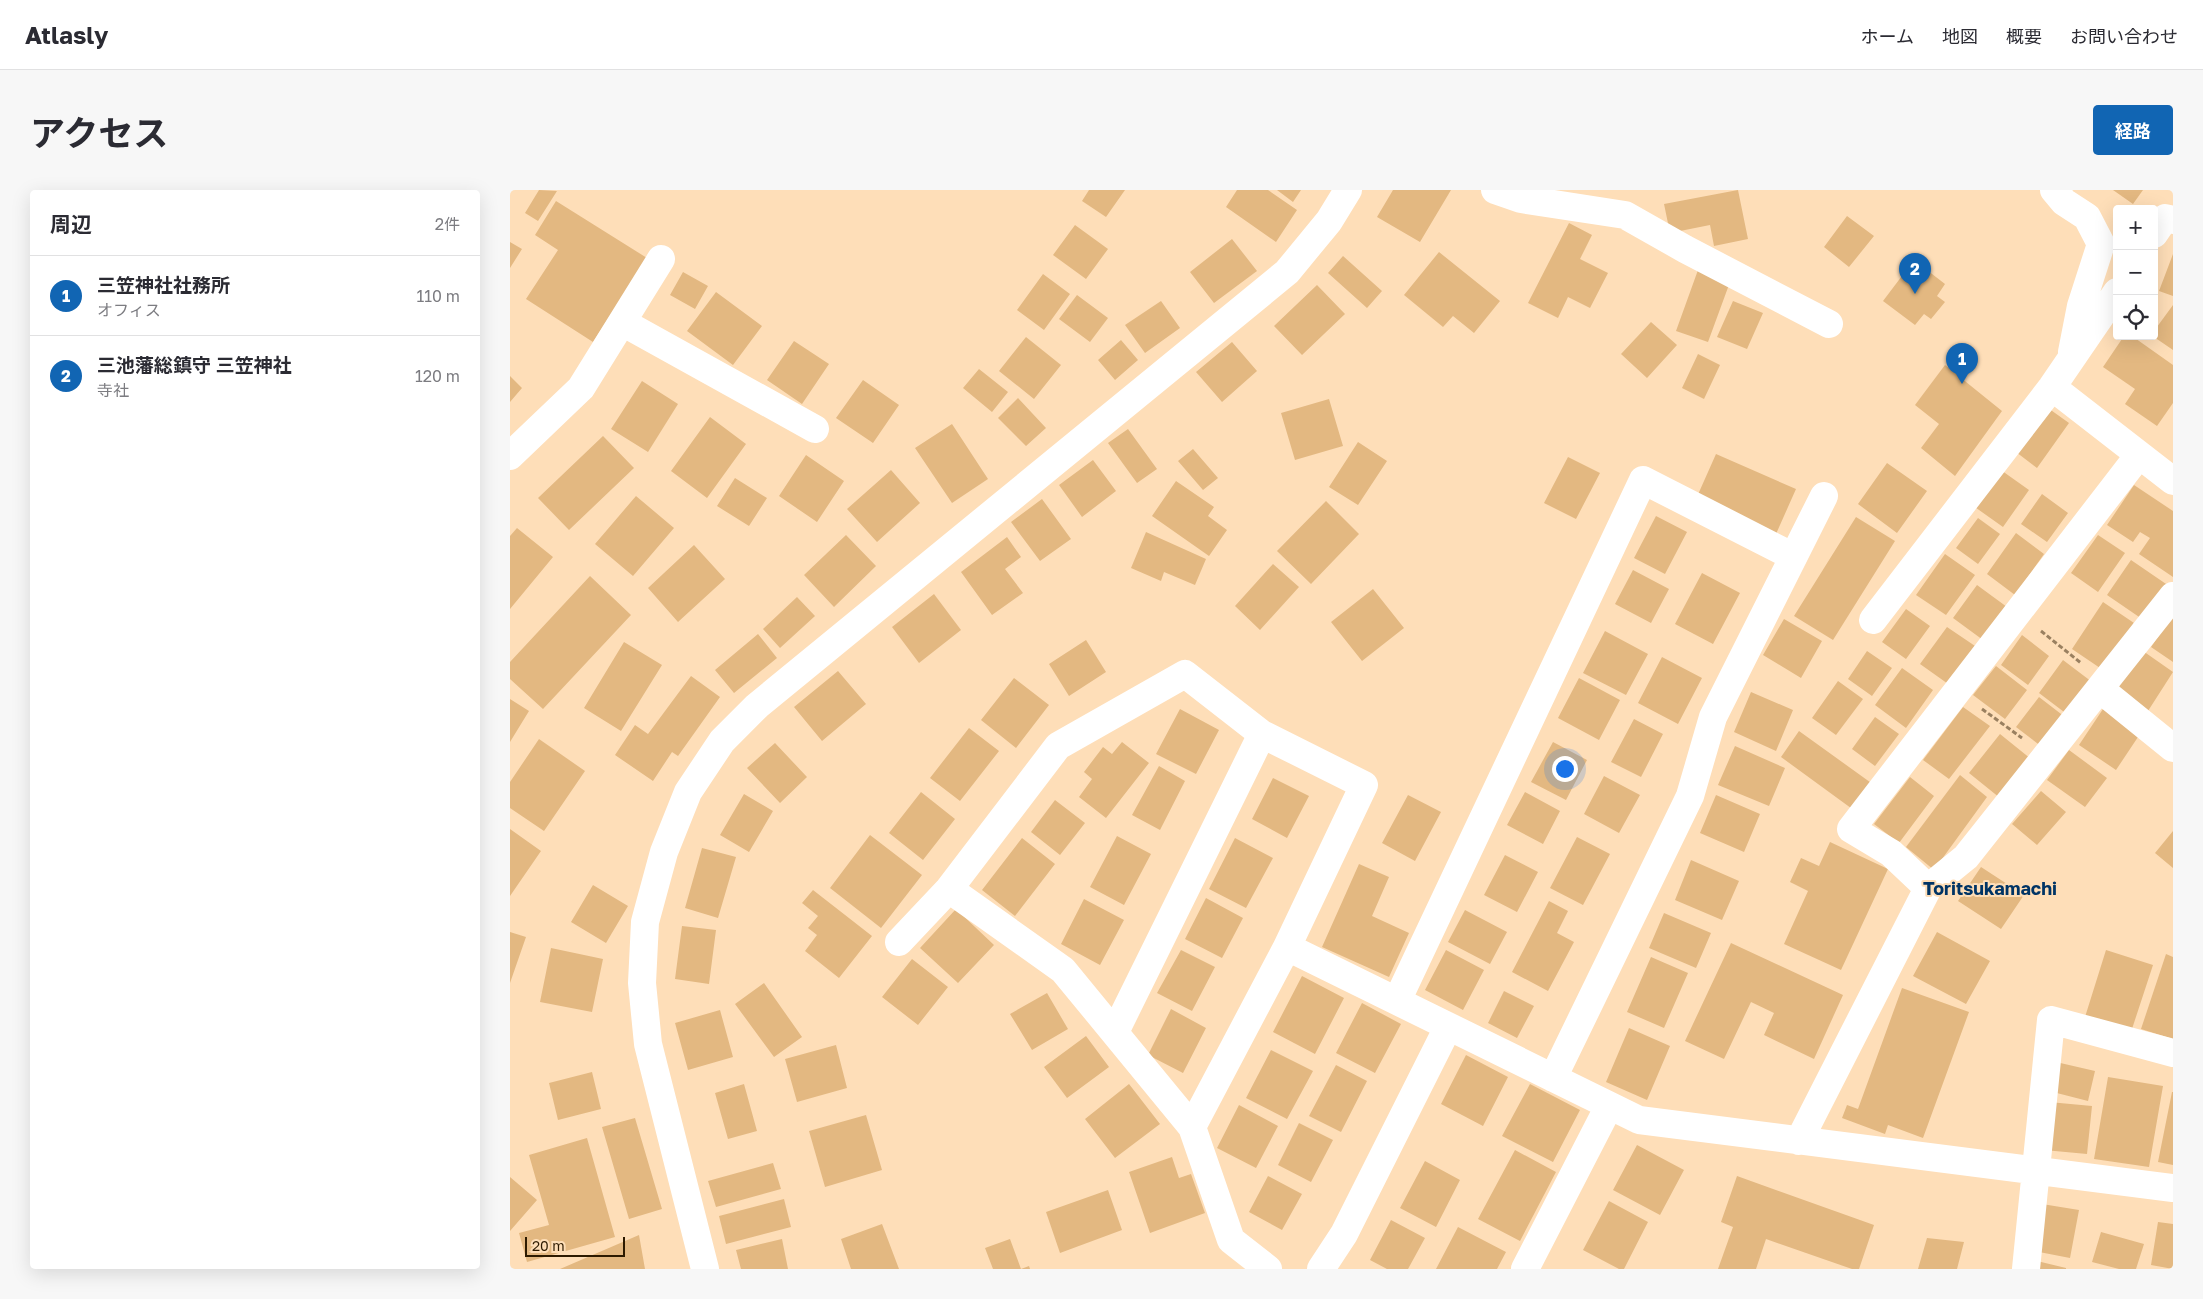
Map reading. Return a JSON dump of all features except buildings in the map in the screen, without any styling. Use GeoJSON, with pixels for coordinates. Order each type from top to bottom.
{"type":"FeatureCollection","features":[{"type":"Feature","properties":{"kind":"street"},"geometry":{"type":"LineString","coordinates":[[706,1269],[648,1044],[642,983],[646,922],[664,852],[688,792],[722,741],[758,706],[1287,272],[1329,221],[1348,190]]}},
{"type":"Feature","properties":{"kind":"street"},"geometry":{"type":"LineString","coordinates":[[1495,190],[1521,199],[1625,215],[1685,249],[1829,324]]}},
{"type":"Feature","properties":{"kind":"street"},"geometry":{"type":"LineString","coordinates":[[2054,190],[2064,202],[2087,217],[2101,244],[2081,306],[2070,361]]}},
{"type":"Feature","properties":{"kind":"street"},"geometry":{"type":"LineString","coordinates":[[2158,228],[2165,218],[2173,220]]}},
{"type":"Feature","properties":{"kind":"street"},"geometry":{"type":"LineString","coordinates":[[510,456],[581,388],[661,259]]}},
{"type":"Feature","properties":{"kind":"street"},"geometry":{"type":"LineString","coordinates":[[1873,620],[2052,387],[2115,295]]}},
{"type":"Feature","properties":{"kind":"street"},"geometry":{"type":"LineString","coordinates":[[622,322],[815,429]]}},
{"type":"Feature","properties":{"kind":"street"},"geometry":{"type":"LineString","coordinates":[[2052,387],[2173,481]]}},
{"type":"Feature","properties":{"kind":"street"},"geometry":{"type":"LineString","coordinates":[[1928,888],[1890,852],[1851,829],[2139,455]]}},
{"type":"Feature","properties":{"kind":"street"},"geometry":{"type":"LineString","coordinates":[[1397,1001],[1643,480],[1792,556]]}},
{"type":"Feature","properties":{"kind":"street"},"geometry":{"type":"LineString","coordinates":[[1553,1078],[1690,796],[1713,716],[1792,556],[1824,496]]}},
{"type":"Feature","properties":{"kind":"street"},"geometry":{"type":"LineString","coordinates":[[1799,1141],[1928,888],[1966,857],[2173,598]]}},
{"type":"Feature","properties":{"kind":"street"},"geometry":{"type":"LineString","coordinates":[[899,942],[949,889],[1058,746],[1185,674],[1262,734],[1364,785],[1287,947],[1192,1127]]}},
{"type":"Feature","properties":{"kind":"street"},"geometry":{"type":"LineString","coordinates":[[2102,686],[2173,748]]}},
{"type":"Feature","properties":{"kind":"street"},"geometry":{"type":"LineString","coordinates":[[1115,1032],[1262,734]]}},
{"type":"Feature","properties":{"kind":"street"},"geometry":{"type":"LineString","coordinates":[[949,889],[1063,970],[1192,1127],[1231,1240],[1268,1269]]}},
{"type":"Feature","properties":{"kind":"street"},"geometry":{"type":"LineString","coordinates":[[1287,947],[1639,1120],[2173,1188]]}},
{"type":"Feature","properties":{"kind":"street"},"geometry":{"type":"LineString","coordinates":[[2026,1269],[2051,1020],[2173,1053]]}},
{"type":"Feature","properties":{"kind":"street"},"geometry":{"type":"LineString","coordinates":[[1320,1269],[1344,1234],[1448,1027]]}},
{"type":"Feature","properties":{"kind":"street"},"geometry":{"type":"LineString","coordinates":[[1525,1269],[1609,1106]]}},
{"type":"Feature","properties":{"kind":"path"},"geometry":{"type":"LineString","coordinates":[[2017,613],[2102,686]]}},
{"type":"Feature","properties":{"kind":"path"},"geometry":{"type":"LineString","coordinates":[[1958,690],[2046,756]]}},
{"type":"Feature","properties":{"kind":"place","name":"三池藩総鎮守 三笠神社"},"geometry":{"type":"Point","coordinates":[1915,294]}},
{"type":"Feature","properties":{"kind":"place","name":"三笠神社社務所"},"geometry":{"type":"Point","coordinates":[1962,384]}},
{"type":"Feature","properties":{"kind":"district","name":"Toritsukamachi"},"geometry":{"type":"Point","coordinates":[1990,888]}}]}
